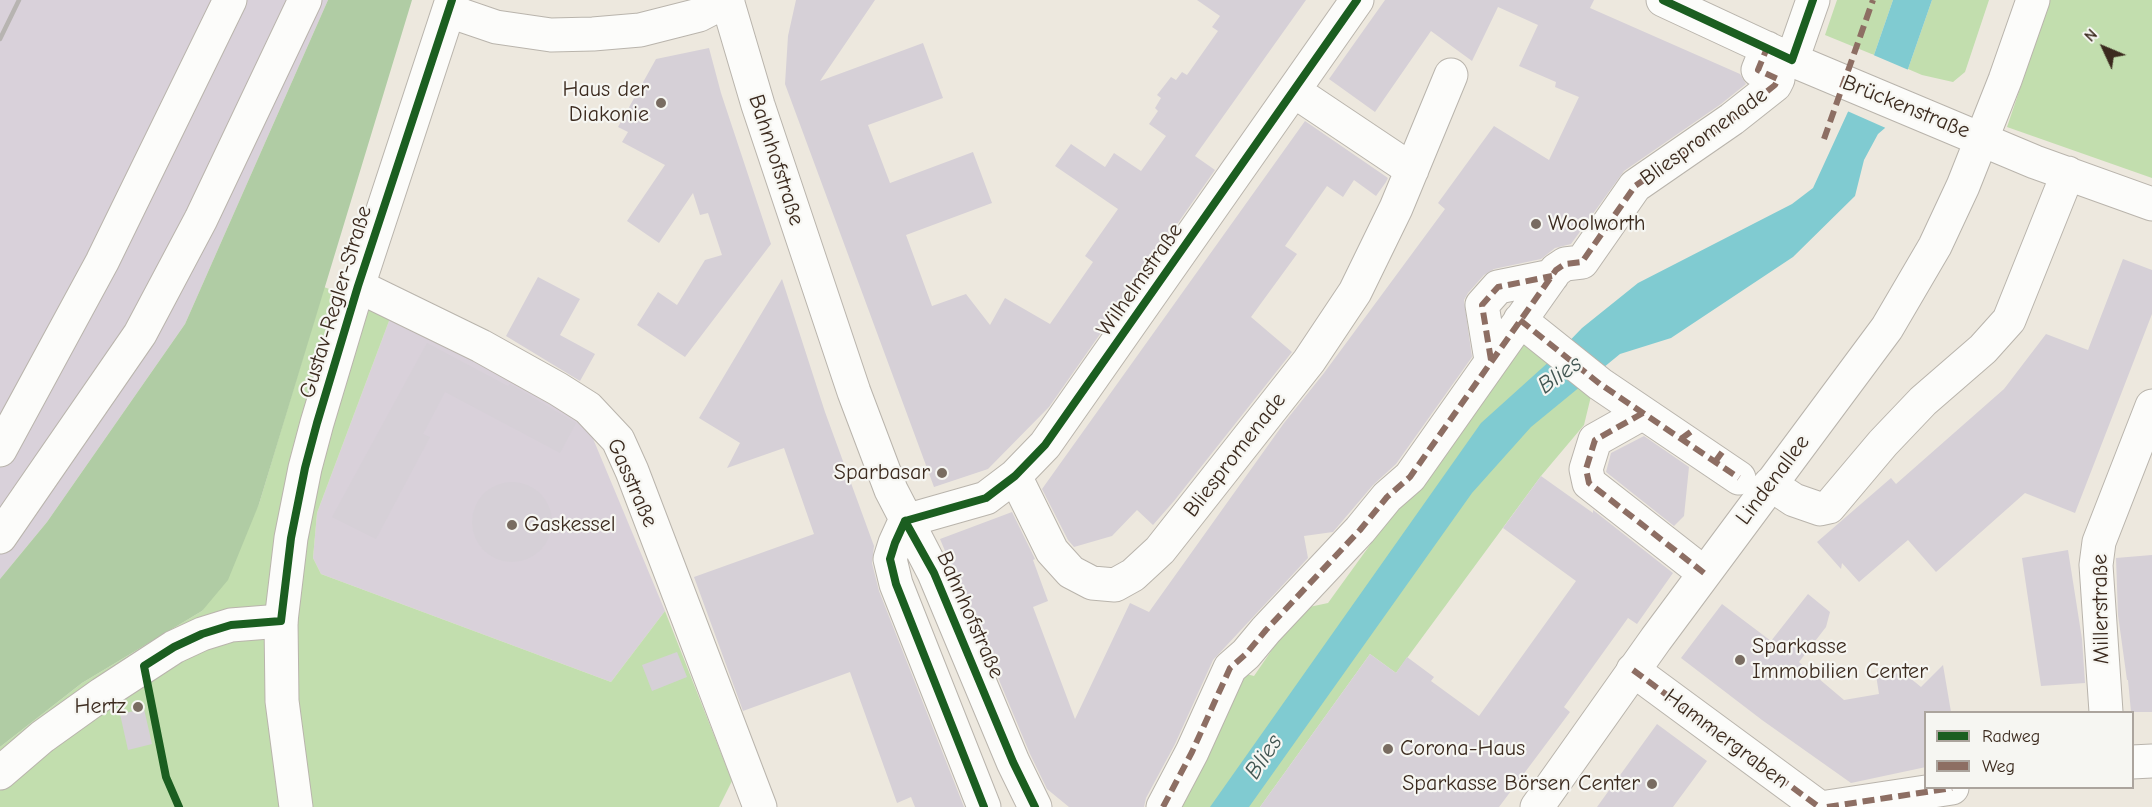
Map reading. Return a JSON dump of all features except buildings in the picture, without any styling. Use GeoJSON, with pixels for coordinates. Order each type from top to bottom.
{"type":"FeatureCollection","features":[{"type":"Feature","properties":{"kind":"street"},"geometry":{"type":"LineString","coordinates":[[0,450],[102,262],[230,0]]}},
{"type":"Feature","properties":{"kind":"street"},"geometry":{"type":"LineString","coordinates":[[0,537],[140,334],[201,219],[305,0]]}},
{"type":"Feature","properties":{"kind":"street"},"geometry":{"type":"LineString","coordinates":[[450,6],[496,27],[551,34],[593,34],[640,30],[699,15],[728,0]]}},
{"type":"Feature","properties":{"kind":"street","name":"Bahnhofstraße"},"geometry":{"type":"LineString","coordinates":[[728,0],[758,105],[854,392],[891,490],[905,521],[934,573],[1035,807]]}},
{"type":"Feature","properties":{"kind":"street","name":"Wilhelmstraße"},"geometry":{"type":"LineString","coordinates":[[905,521],[986,498],[1015,476],[1045,446],[1358,0]]}},
{"type":"Feature","properties":{"kind":"street","name":"Brückenstraße"},"geometry":{"type":"LineString","coordinates":[[1663,0],[1791,59],[2035,162],[2152,204]]}},
{"type":"Feature","properties":{"kind":"street"},"geometry":{"type":"LineString","coordinates":[[1791,59],[1813,0]]}},
{"type":"Feature","properties":{"kind":"street","name":"Lindenallee"},"geometry":{"type":"LineString","coordinates":[[1537,807],[1633,670],[1887,328],[1935,246],[1982,138],[2033,0]]}},
{"type":"Feature","properties":{"kind":"street","name":"Gustav-Regler-Straße"},"geometry":{"type":"LineString","coordinates":[[296,806],[282,701],[281,621],[291,538],[305,468],[358,286],[450,6]]}},
{"type":"Feature","properties":{"kind":"street","name":"Bliespromenade"},"geometry":{"type":"LineString","coordinates":[[1164,807],[1230,668],[1246,654],[1360,530],[1387,497],[1410,477],[1491,360],[1525,302],[1556,270],[1565,264],[1582,262],[1635,186],[1732,119],[1775,85],[1778,79],[1758,70],[1791,59]]}},
{"type":"Feature","properties":{"kind":"street","name":"Bliespromenade"},"geometry":{"type":"LineString","coordinates":[[1015,476],[1052,551],[1071,572],[1092,583],[1115,585],[1133,575],[1160,550],[1309,361],[1355,292],[1396,208],[1451,75]]}},
{"type":"Feature","properties":{"kind":"street"},"geometry":{"type":"LineString","coordinates":[[1294,91],[1412,170]]}},
{"type":"Feature","properties":{"kind":"street"},"geometry":{"type":"LineString","coordinates":[[1770,484],[1794,500],[1820,509],[1829,507],[1883,443],[1923,401],[1983,349],[2009,320],[2068,173]]}},
{"type":"Feature","properties":{"kind":"street","name":"Gasstraße"},"geometry":{"type":"LineString","coordinates":[[358,286],[481,346],[558,389],[588,408],[618,440],[632,471],[760,807]]}},
{"type":"Feature","properties":{"kind":"street"},"geometry":{"type":"LineString","coordinates":[[1525,302],[1600,384],[1643,413],[1687,435],[1726,464]]}},
{"type":"Feature","properties":{"kind":"street","name":"Millerstraße"},"geometry":{"type":"LineString","coordinates":[[2106,711],[2096,565],[2099,542],[2152,406]]}},
{"type":"Feature","properties":{"kind":"street"},"geometry":{"type":"LineString","coordinates":[[1643,413],[1594,440],[1586,469],[1589,483],[1704,573]]}},
{"type":"Feature","properties":{"kind":"street"},"geometry":{"type":"LineString","coordinates":[[905,521],[890,559],[896,584],[984,807]]}},
{"type":"Feature","properties":{"kind":"street"},"geometry":{"type":"LineString","coordinates":[[0,772],[42,737],[174,647],[202,634],[231,625],[281,621]]}},
{"type":"Feature","properties":{"kind":"street","name":"Hammergraben"},"geometry":{"type":"LineString","coordinates":[[1633,670],[1819,807]]}},
{"type":"Feature","properties":{"kind":"street"},"geometry":{"type":"LineString","coordinates":[[2134,762],[2152,761]]}},
{"type":"Feature","properties":{"kind":"street"},"geometry":{"type":"LineString","coordinates":[[1827,807],[1945,789]]}},
{"type":"Feature","properties":{"kind":"shaded area"},"geometry":{"type":"Polygon","coordinates":[[[0,0],[328,0],[185,324],[47,522],[0,579],[0,0]]]}},
{"type":"Feature","properties":{"kind":"shaded area"},"geometry":{"type":"Polygon","coordinates":[[[392,313],[576,413],[589,429],[665,611],[611,682],[321,574],[313,558],[317,513],[392,313]]]}},
{"type":"Feature","properties":{"kind":"green space"},"geometry":{"type":"Polygon","coordinates":[[[328,0],[412,0],[259,504],[228,580],[202,611],[82,683],[0,747],[0,579],[47,522],[185,324],[328,0]]]}},
{"type":"Feature","properties":{"kind":"green space"},"geometry":{"type":"Polygon","coordinates":[[[1837,0],[1893,0],[1874,55],[1825,35],[1837,0]]]}},
{"type":"Feature","properties":{"kind":"green space"},"geometry":{"type":"Polygon","coordinates":[[[1932,0],[1989,0],[1965,72],[1953,82],[1922,75],[1908,69],[1932,0]]]}},
{"type":"Feature","properties":{"kind":"green space"},"geometry":{"type":"Polygon","coordinates":[[[2050,0],[2152,0],[2152,178],[2007,127],[2050,0]]]}},
{"type":"Feature","properties":{"kind":"green space"},"geometry":{"type":"Polygon","coordinates":[[[324,287],[392,313],[317,513],[313,558],[321,574],[611,682],[665,611],[732,781],[719,807],[0,807],[0,747],[82,683],[202,611],[259,504],[324,287]]]}},
{"type":"Feature","properties":{"kind":"green space"},"geometry":{"type":"Polygon","coordinates":[[[1522,344],[1534,345],[1592,392],[1584,425],[1541,476],[1396,673],[1370,654],[1260,807],[1179,807],[1239,672],[1254,676],[1300,609],[1328,603],[1375,538],[1373,526],[1522,344]]]}},
{"type":"Feature","properties":{"kind":"water","name":"Blies"},"geometry":{"type":"Polygon","coordinates":[[[1893,0],[1932,0],[1885,128],[1878,134],[1864,160],[1855,196],[1793,257],[1671,338],[1620,354],[1531,427],[1472,493],[1249,807],[1210,807],[1481,423],[1552,359],[1582,328],[1638,283],[1792,204],[1813,188],[1874,55],[1893,0]]]}},
{"type":"Feature","properties":{"kind":"pier"},"geometry":{"type":"Polygon","coordinates":[[[1871,54],[1911,71],[1888,129],[1845,110],[1871,54]]]}},
{"type":"Feature","properties":{"kind":"railway"},"geometry":{"type":"LineString","coordinates":[[0,39],[19,0]]}},
{"type":"Feature","properties":{"kind":"marked path"},"geometry":{"type":"LineString","coordinates":[[1824,139],[1873,0]]}},
{"type":"Feature","properties":{"kind":"marked path"},"geometry":{"type":"LineString","coordinates":[[1163,807],[1192,752],[1230,668],[1246,654],[1360,530],[1387,497],[1410,477],[1556,270],[1565,264],[1582,262],[1635,186],[1732,119],[1775,85],[1778,79],[1758,70],[1767,48]]}},
{"type":"Feature","properties":{"kind":"marked path"},"geometry":{"type":"LineString","coordinates":[[1491,360],[1482,305],[1498,287],[1552,276]]}},
{"type":"Feature","properties":{"kind":"marked path"},"geometry":{"type":"LineString","coordinates":[[1520,320],[1600,384],[1739,478]]}},
{"type":"Feature","properties":{"kind":"marked path"},"geometry":{"type":"LineString","coordinates":[[1643,413],[1595,440],[1586,469],[1589,483],[1704,573]]}},
{"type":"Feature","properties":{"kind":"marked path"},"geometry":{"type":"LineString","coordinates":[[1681,439],[1693,430]]}},
{"type":"Feature","properties":{"kind":"marked path"},"geometry":{"type":"LineString","coordinates":[[1715,462],[1723,451]]}},
{"type":"Feature","properties":{"kind":"marked path"},"geometry":{"type":"LineString","coordinates":[[1633,670],[1819,807]]}},
{"type":"Feature","properties":{"kind":"marked path"},"geometry":{"type":"LineString","coordinates":[[1827,807],[1945,789]]}},
{"type":"Feature","properties":{"kind":"cycle path"},"geometry":{"type":"LineString","coordinates":[[179,807],[166,777],[144,666],[174,647],[202,634],[231,625],[281,621],[291,538],[317,423],[358,286],[452,0]]}},
{"type":"Feature","properties":{"kind":"cycle path"},"geometry":{"type":"LineString","coordinates":[[905,521],[986,498],[1015,476],[1045,445],[1357,0]]}},
{"type":"Feature","properties":{"kind":"cycle path"},"geometry":{"type":"LineString","coordinates":[[1663,0],[1792,60],[1813,0]]}},
{"type":"Feature","properties":{"kind":"cycle path"},"geometry":{"type":"LineString","coordinates":[[905,521],[934,573],[1013,762],[1035,807]]}},
{"type":"Feature","properties":{"kind":"cycle path"},"geometry":{"type":"LineString","coordinates":[[905,521],[890,559],[896,584],[984,807]]}},
{"type":"Feature","properties":{"kind":"place","name":"Haus der Diakonie"},"geometry":{"type":"Point","coordinates":[661,103]}},
{"type":"Feature","properties":{"kind":"place","name":"Woolworth"},"geometry":{"type":"Point","coordinates":[1536,224]}},
{"type":"Feature","properties":{"kind":"place","name":"Sparbasar"},"geometry":{"type":"Point","coordinates":[942,473]}},
{"type":"Feature","properties":{"kind":"place","name":"Gaskessel"},"geometry":{"type":"Point","coordinates":[512,525]}},
{"type":"Feature","properties":{"kind":"place","name":"Sparkasse Immobilien Center"},"geometry":{"type":"Point","coordinates":[1740,660]}},
{"type":"Feature","properties":{"kind":"place","name":"Hertz"},"geometry":{"type":"Point","coordinates":[138,707]}},
{"type":"Feature","properties":{"kind":"place","name":"Corona-Haus"},"geometry":{"type":"Point","coordinates":[1388,749]}},
{"type":"Feature","properties":{"kind":"place","name":"Sparkasse Börsen Center"},"geometry":{"type":"Point","coordinates":[1652,784]}}]}
